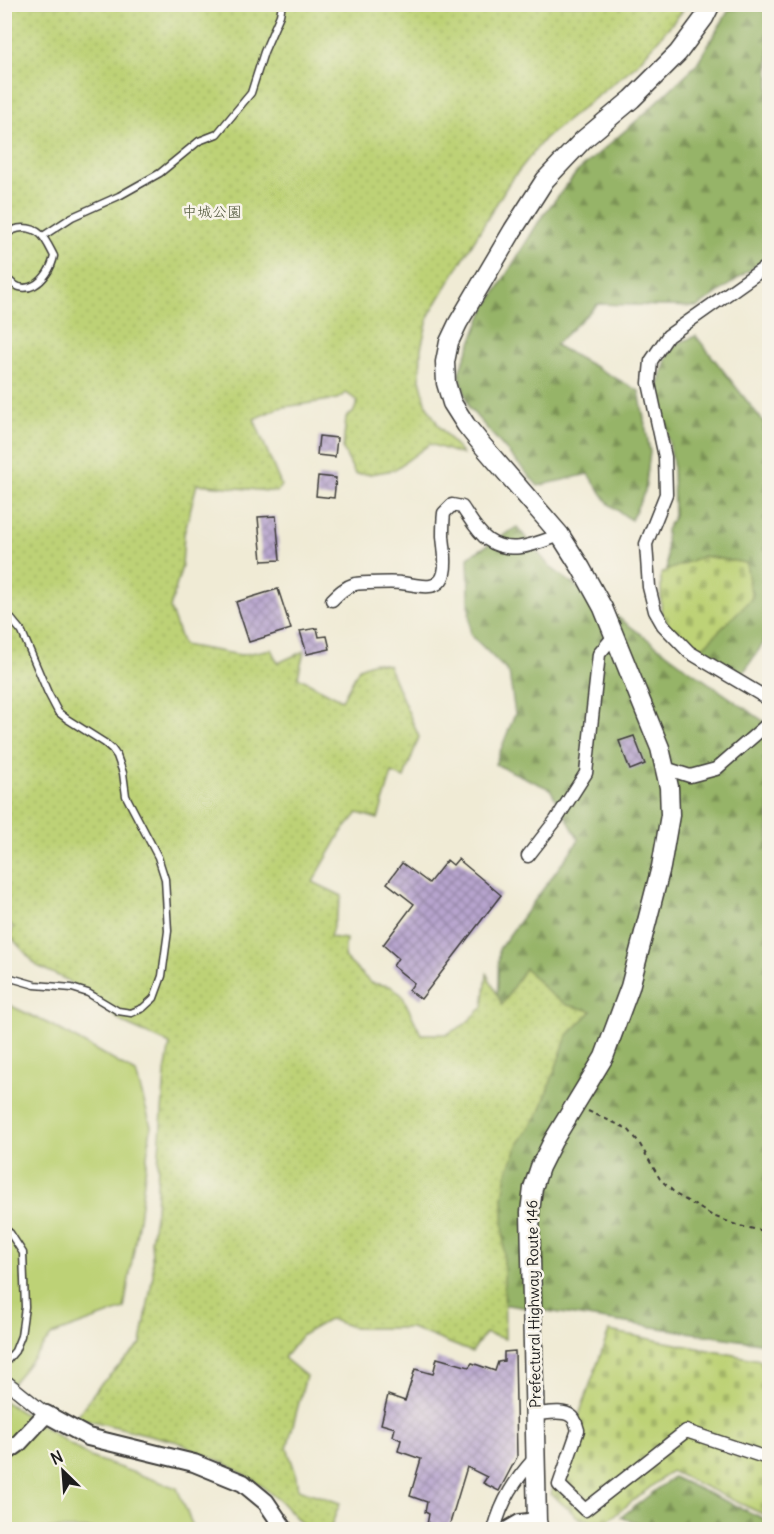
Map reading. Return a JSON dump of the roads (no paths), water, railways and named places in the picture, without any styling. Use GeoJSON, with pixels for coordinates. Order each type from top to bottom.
{"type":"FeatureCollection","features":[{"type":"Feature","properties":{"kind":"main road","name":"Prefectural Highway Route 146"},"geometry":{"type":"LineString","coordinates":[[538,1525],[530,1212],[533,1188],[553,1141],[604,1057],[630,987],[661,867],[670,815],[669,787],[660,748],[597,598],[560,535],[466,426],[452,403],[446,383],[445,362],[448,342],[458,323],[545,180],[583,140],[632,99],[678,53],[704,18],[711,4]]}},
{"type":"Feature","properties":{"kind":"street"},"geometry":{"type":"LineString","coordinates":[[770,264],[668,336],[651,362],[649,383],[665,457],[666,494],[646,544],[649,587],[655,611],[663,625],[689,652],[770,700]]}},
{"type":"Feature","properties":{"kind":"street"},"geometry":{"type":"LineString","coordinates":[[332,600],[341,591],[356,584],[400,583],[430,587],[441,580],[446,559],[443,537],[444,513],[452,505],[462,507],[488,541],[503,547],[517,549],[560,535]]}},
{"type":"Feature","properties":{"kind":"street"},"geometry":{"type":"LineString","coordinates":[[528,856],[556,820],[586,773],[599,654],[614,636]]}},
{"type":"Feature","properties":{"kind":"street"},"geometry":{"type":"LineString","coordinates":[[666,768],[690,776],[716,769],[770,722]]}},
{"type":"Feature","properties":{"kind":"street"},"geometry":{"type":"LineString","coordinates":[[4,1380],[46,1414],[88,1437],[194,1463],[243,1483],[266,1502],[285,1530]]}},
{"type":"Feature","properties":{"kind":"street"},"geometry":{"type":"LineString","coordinates":[[535,1414],[561,1413],[571,1416],[576,1422],[578,1430],[559,1485],[585,1510],[686,1431],[770,1459]]}},
{"type":"Feature","properties":{"kind":"street"},"geometry":{"type":"LineString","coordinates":[[4,1454],[18,1444],[46,1414]]}},
{"type":"Feature","properties":{"kind":"street"},"geometry":{"type":"LineString","coordinates":[[494,1530],[500,1509],[520,1474],[535,1458]]}},
{"type":"Feature","properties":{"kind":"street"},"geometry":{"type":"LineString","coordinates":[[508,1530],[520,1523],[538,1525]]}},
{"type":"Feature","properties":{"kind":"lane"},"geometry":{"type":"LineString","coordinates":[[43,236],[72,217],[160,174],[200,141],[217,134],[251,93],[282,4]]}},
{"type":"Feature","properties":{"kind":"lane"},"geometry":{"type":"LineString","coordinates":[[4,236],[18,228],[32,228],[43,236],[54,256],[52,266],[43,280],[31,287],[19,287],[4,274]]}},
{"type":"Feature","properties":{"kind":"lane"},"geometry":{"type":"LineString","coordinates":[[4,610],[22,632],[58,712],[105,743],[117,756],[123,773],[126,796],[158,857],[165,879],[168,931],[162,976],[154,998],[143,1008],[131,1013],[118,1011],[88,993],[72,988],[35,985],[4,976]]}},
{"type":"Feature","properties":{"kind":"lane"},"geometry":{"type":"LineString","coordinates":[[4,1228],[23,1253],[25,1307],[21,1336],[15,1351],[4,1364]]}},
{"type":"Feature","properties":{"kind":"park label","name":"中城公園"},"geometry":{"type":"Point","coordinates":[212,212]}}]}
